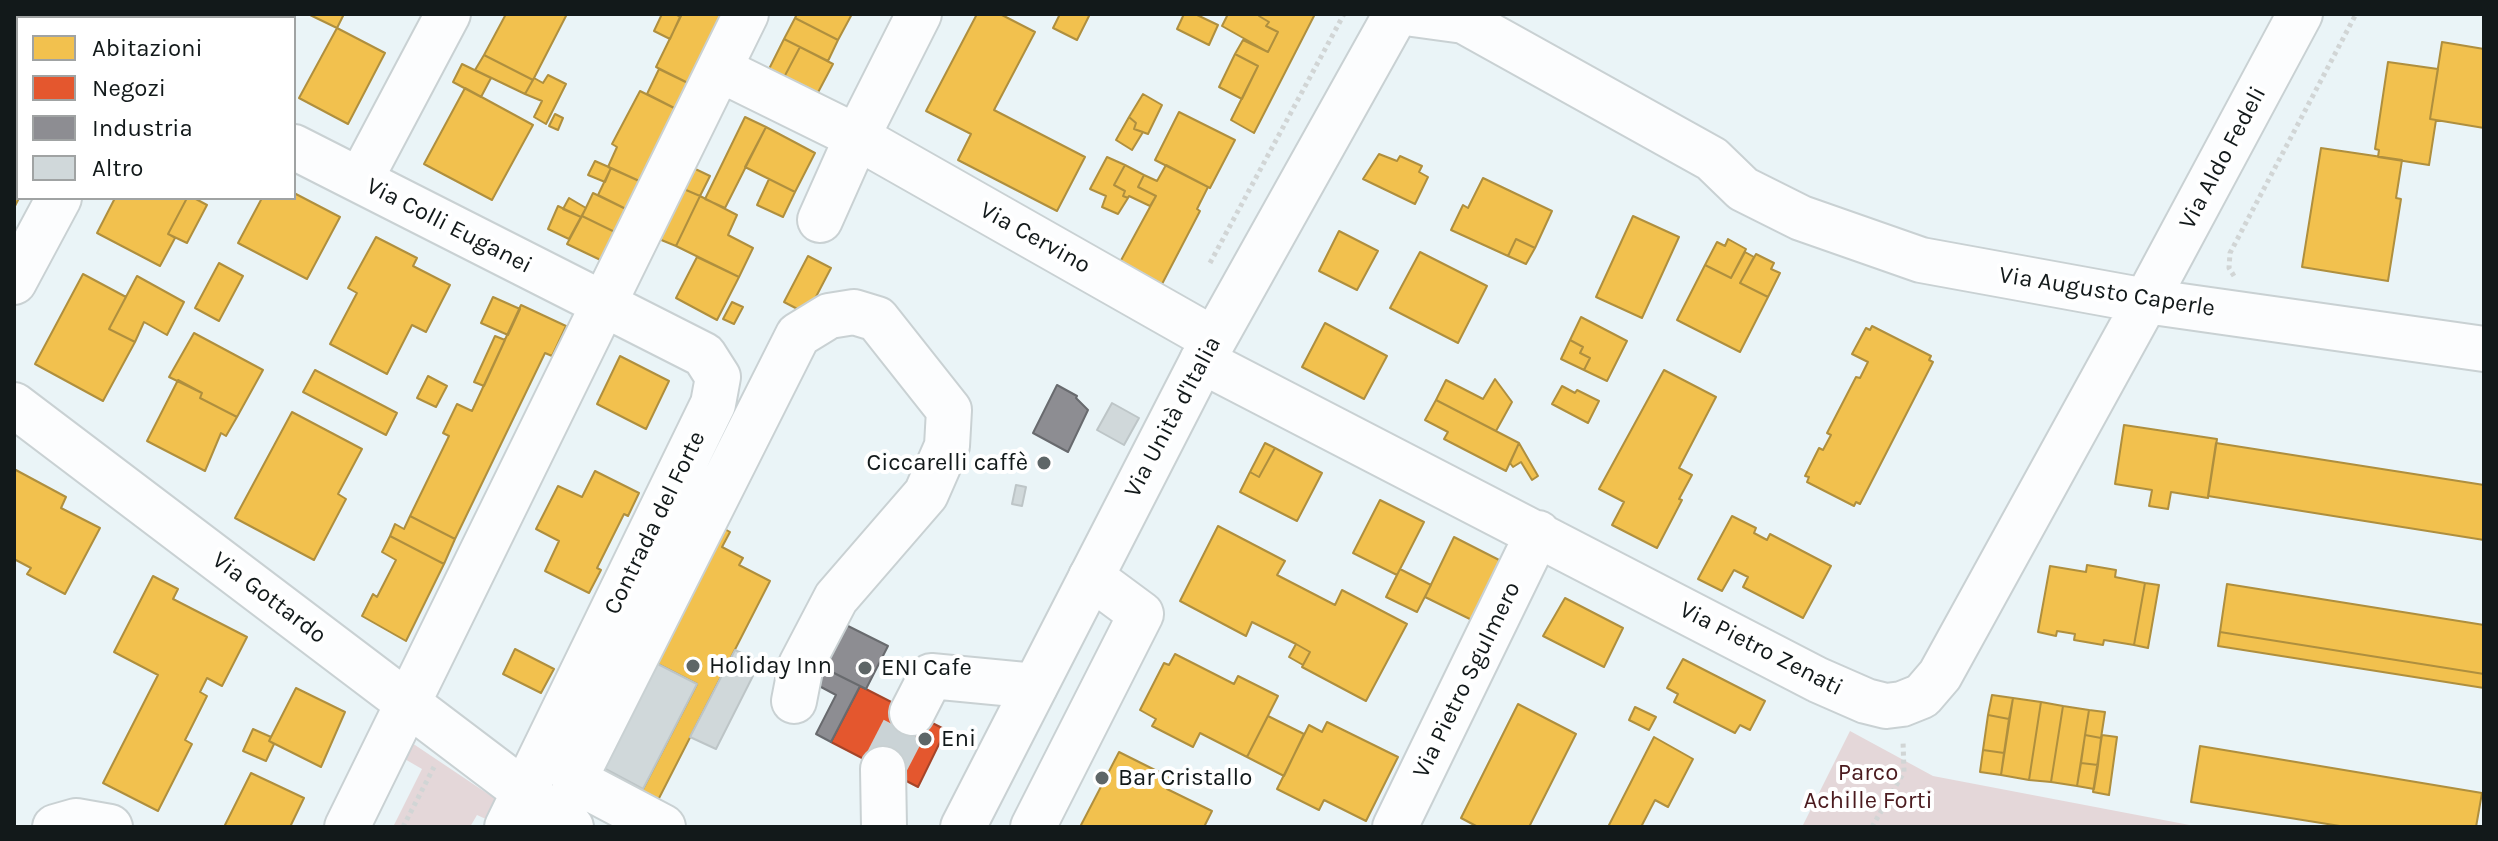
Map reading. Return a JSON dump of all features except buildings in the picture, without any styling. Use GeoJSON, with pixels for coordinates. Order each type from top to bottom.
{"type":"FeatureCollection","features":[{"type":"Feature","properties":{"kind":"street"},"geometry":{"type":"LineString","coordinates":[[360,180],[448,14]]}},
{"type":"Feature","properties":{"kind":"street"},"geometry":{"type":"LineString","coordinates":[[347,827],[746,14]]}},
{"type":"Feature","properties":{"kind":"street"},"geometry":{"type":"LineString","coordinates":[[820,220],[857,137],[919,14]]}},
{"type":"Feature","properties":{"kind":"street","name":"Via Augusto Caperle"},"geometry":{"type":"LineString","coordinates":[[1399,14],[1702,185],[1743,189]]}},
{"type":"Feature","properties":{"kind":"street","name":"Via Unità d'Italia"},"geometry":{"type":"LineString","coordinates":[[970,814],[1208,350],[1399,14]]}},
{"type":"Feature","properties":{"kind":"street","name":"Via Augusto Caperle"},"geometry":{"type":"LineString","coordinates":[[1413,14],[1464,21],[1712,159],[1743,189],[1801,218],[1921,260],[2146,301],[2484,349]]}},
{"type":"Feature","properties":{"kind":"street","name":"Via Aldo Fedeli"},"geometry":{"type":"LineString","coordinates":[[2146,301],[2300,14]]}},
{"type":"Feature","properties":{"kind":"street"},"geometry":{"type":"LineString","coordinates":[[719,69],[857,137]]}},
{"type":"Feature","properties":{"kind":"street","name":"Via Cervino"},"geometry":{"type":"LineString","coordinates":[[857,137],[1208,350]]}},
{"type":"Feature","properties":{"kind":"street","name":"Via Colli Euganei"},"geometry":{"type":"LineString","coordinates":[[296,148],[603,304]]}},
{"type":"Feature","properties":{"kind":"street"},"geometry":{"type":"LineString","coordinates":[[14,282],[58,200]]}},
{"type":"Feature","properties":{"kind":"street"},"geometry":{"type":"LineString","coordinates":[[1902,704],[1922,696],[1940,675],[2146,301]]}},
{"type":"Feature","properties":{"kind":"street","name":"Contrada del Forte"},"geometry":{"type":"LineString","coordinates":[[516,809],[713,404],[718,377],[704,355],[603,304]]}},
{"type":"Feature","properties":{"kind":"street"},"geometry":{"type":"LineString","coordinates":[[663,827],[574,780],[798,335],[829,316],[854,312],[877,319],[949,410],[947,446],[926,494],[836,598],[801,665],[794,701]]}},
{"type":"Feature","properties":{"kind":"street","name":"Via Pietro Zenati"},"geometry":{"type":"LineString","coordinates":[[1208,350],[1538,533],[1818,680],[1866,701],[1886,706],[1902,704]]}},
{"type":"Feature","properties":{"kind":"street","name":"Via Gottardo"},"geometry":{"type":"LineString","coordinates":[[14,405],[450,735],[516,809],[571,827]]}},
{"type":"Feature","properties":{"kind":"street","name":"Via Pietro Sgulmero"},"geometry":{"type":"LineString","coordinates":[[1395,827],[1538,533]]}},
{"type":"Feature","properties":{"kind":"street"},"geometry":{"type":"LineString","coordinates":[[1033,827],[1141,614],[1091,577]]}},
{"type":"Feature","properties":{"kind":"street"},"geometry":{"type":"LineString","coordinates":[[912,713],[931,676],[1035,686]]}},
{"type":"Feature","properties":{"kind":"street"},"geometry":{"type":"LineString","coordinates":[[883,769],[884,827]]}},
{"type":"Feature","properties":{"kind":"street"},"geometry":{"type":"LineString","coordinates":[[970,814],[1026,827]]}},
{"type":"Feature","properties":{"kind":"street"},"geometry":{"type":"LineString","coordinates":[[55,827],[76,821],[110,827]]}},
{"type":"Feature","properties":{"kind":"path"},"geometry":{"type":"LineString","coordinates":[[1210,264],[1344,14]]}},
{"type":"Feature","properties":{"kind":"path"},"geometry":{"type":"LineString","coordinates":[[2243,285],[2229,268],[2230,253],[2356,14]]}},
{"type":"Feature","properties":{"kind":"path"},"geometry":{"type":"LineString","coordinates":[[1872,827],[1904,772],[1902,704]]}},
{"type":"Feature","properties":{"kind":"path"},"geometry":{"type":"LineString","coordinates":[[403,827],[450,735]]}},
{"type":"Feature","properties":{"kind":"green space","name":"Parco Achille Forti"},"geometry":{"type":"Polygon","coordinates":[[[1850,731],[1933,776],[2200,827],[1802,827],[1850,731]]]}},
{"type":"Feature","properties":{"kind":"green space"},"geometry":{"type":"Polygon","coordinates":[[[412,743],[506,806],[499,825],[477,815],[470,827],[393,827],[422,769],[403,758],[412,743]]]}},
{"type":"Feature","properties":{"kind":"tunnel"},"geometry":{"type":"LineString","coordinates":[[883,769],[912,713]]}},
{"type":"Feature","properties":{"kind":"place","name":"Ciccarelli caffè"},"geometry":{"type":"Point","coordinates":[1044,463]}},
{"type":"Feature","properties":{"kind":"place","name":"Holiday Inn"},"geometry":{"type":"Point","coordinates":[693,666]}},
{"type":"Feature","properties":{"kind":"place","name":"ENI Cafe"},"geometry":{"type":"Point","coordinates":[865,668]}},
{"type":"Feature","properties":{"kind":"place","name":"Eni"},"geometry":{"type":"Point","coordinates":[925,739]}},
{"type":"Feature","properties":{"kind":"place","name":"Bar Cristallo"},"geometry":{"type":"Point","coordinates":[1102,778]}}]}
